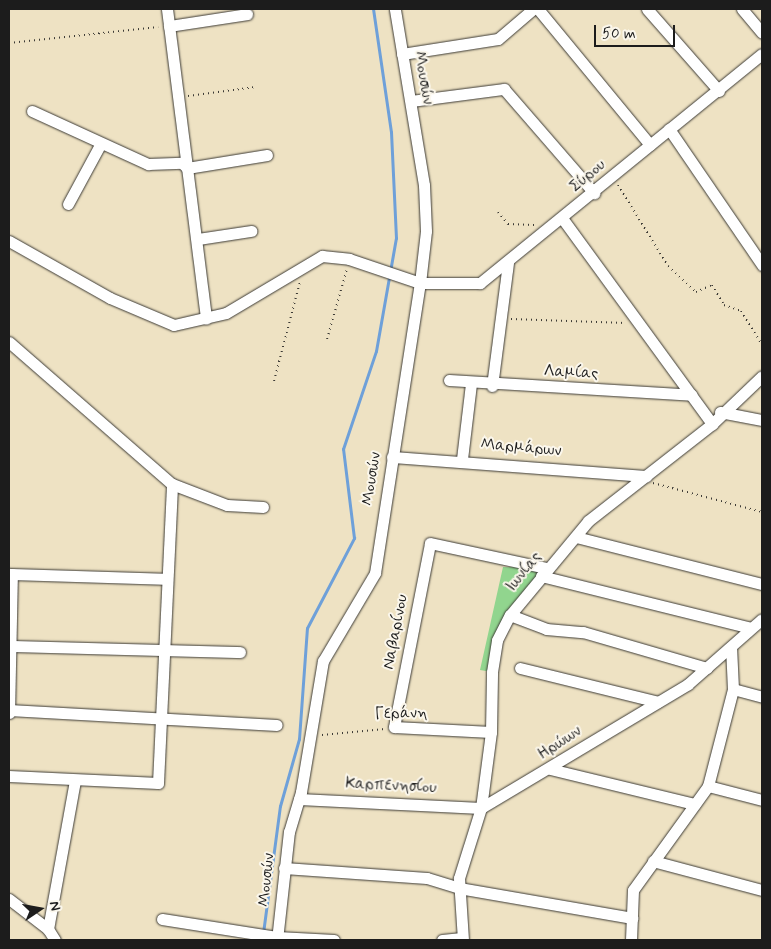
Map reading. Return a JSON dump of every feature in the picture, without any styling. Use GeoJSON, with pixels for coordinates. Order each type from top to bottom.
{"type":"FeatureCollection","features":[{"type":"Feature","properties":{"kind":"street"},"geometry":{"type":"LineString","coordinates":[[167,9],[198,239],[206,319]]}},
{"type":"Feature","properties":{"kind":"street","name":"Μουσών"},"geometry":{"type":"LineString","coordinates":[[277,939],[284,868],[299,799],[324,661],[373,581],[420,283],[426,221],[411,102],[395,9]]}},
{"type":"Feature","properties":{"kind":"street"},"geometry":{"type":"LineString","coordinates":[[402,54],[498,39],[533,9]]}},
{"type":"Feature","properties":{"kind":"street"},"geometry":{"type":"LineString","coordinates":[[538,9],[650,145]]}},
{"type":"Feature","properties":{"kind":"street"},"geometry":{"type":"LineString","coordinates":[[647,9],[719,91]]}},
{"type":"Feature","properties":{"kind":"street"},"geometry":{"type":"LineString","coordinates":[[742,9],[762,33]]}},
{"type":"Feature","properties":{"kind":"street"},"geometry":{"type":"LineString","coordinates":[[168,26],[247,14]]}},
{"type":"Feature","properties":{"kind":"street","name":"Σύρου"},"geometry":{"type":"LineString","coordinates":[[9,241],[154,319],[186,325],[247,303],[304,265],[322,256],[349,259],[420,283],[480,283],[594,193],[612,176],[719,91],[762,54]]}},
{"type":"Feature","properties":{"kind":"street"},"geometry":{"type":"LineString","coordinates":[[411,102],[504,89],[594,193]]}},
{"type":"Feature","properties":{"kind":"street"},"geometry":{"type":"LineString","coordinates":[[32,111],[132,159],[182,163],[187,168]]}},
{"type":"Feature","properties":{"kind":"street"},"geometry":{"type":"LineString","coordinates":[[669,129],[762,265]]}},
{"type":"Feature","properties":{"kind":"street"},"geometry":{"type":"LineString","coordinates":[[68,204],[101,143]]}},
{"type":"Feature","properties":{"kind":"street"},"geometry":{"type":"LineString","coordinates":[[187,168],[266,155]]}},
{"type":"Feature","properties":{"kind":"street"},"geometry":{"type":"LineString","coordinates":[[562,218],[712,424]]}},
{"type":"Feature","properties":{"kind":"street"},"geometry":{"type":"LineString","coordinates":[[198,239],[251,231]]}},
{"type":"Feature","properties":{"kind":"street"},"geometry":{"type":"LineString","coordinates":[[492,386],[508,262]]}},
{"type":"Feature","properties":{"kind":"street"},"geometry":{"type":"LineString","coordinates":[[9,342],[172,484],[226,505],[263,507]]}},
{"type":"Feature","properties":{"kind":"street","name":"Ιωνίας"},"geometry":{"type":"LineString","coordinates":[[481,808],[491,732],[494,656],[510,616],[544,572],[607,503],[644,478],[712,424],[762,376]]}},
{"type":"Feature","properties":{"kind":"street","name":"Λαμίας"},"geometry":{"type":"LineString","coordinates":[[449,380],[492,386],[692,395]]}},
{"type":"Feature","properties":{"kind":"street"},"geometry":{"type":"LineString","coordinates":[[462,459],[471,384]]}},
{"type":"Feature","properties":{"kind":"street"},"geometry":{"type":"LineString","coordinates":[[704,412],[724,412],[762,420]]}},
{"type":"Feature","properties":{"kind":"street","name":"Μαρμάρων"},"geometry":{"type":"LineString","coordinates":[[392,457],[462,459],[644,478]]}},
{"type":"Feature","properties":{"kind":"street"},"geometry":{"type":"LineString","coordinates":[[9,776],[158,783],[163,719],[166,579],[172,484]]}},
{"type":"Feature","properties":{"kind":"street"},"geometry":{"type":"LineString","coordinates":[[576,538],[762,584]]}},
{"type":"Feature","properties":{"kind":"street","name":"Ναβαρίνου"},"geometry":{"type":"LineString","coordinates":[[394,728],[430,543],[544,572]]}},
{"type":"Feature","properties":{"kind":"street"},"geometry":{"type":"LineString","coordinates":[[544,572],[751,628]]}},
{"type":"Feature","properties":{"kind":"street"},"geometry":{"type":"LineString","coordinates":[[166,579],[10,574],[9,711],[276,725]]}},
{"type":"Feature","properties":{"kind":"street"},"geometry":{"type":"LineString","coordinates":[[510,616],[546,629],[583,632],[707,668]]}},
{"type":"Feature","properties":{"kind":"street","name":"Ηρώων"},"geometry":{"type":"LineString","coordinates":[[481,808],[550,769],[658,702],[707,668],[762,619]]}},
{"type":"Feature","properties":{"kind":"street"},"geometry":{"type":"LineString","coordinates":[[10,646],[240,652]]}},
{"type":"Feature","properties":{"kind":"street"},"geometry":{"type":"LineString","coordinates":[[631,940],[633,890],[708,786],[733,689],[731,647]]}},
{"type":"Feature","properties":{"kind":"street"},"geometry":{"type":"LineString","coordinates":[[520,668],[658,702]]}},
{"type":"Feature","properties":{"kind":"street"},"geometry":{"type":"LineString","coordinates":[[733,689],[762,697]]}},
{"type":"Feature","properties":{"kind":"street","name":"Γεράνη"},"geometry":{"type":"LineString","coordinates":[[394,728],[491,732]]}},
{"type":"Feature","properties":{"kind":"street"},"geometry":{"type":"LineString","coordinates":[[550,769],[695,804]]}},
{"type":"Feature","properties":{"kind":"street"},"geometry":{"type":"LineString","coordinates":[[48,929],[75,780]]}},
{"type":"Feature","properties":{"kind":"street"},"geometry":{"type":"LineString","coordinates":[[708,786],[762,800]]}},
{"type":"Feature","properties":{"kind":"street","name":"Καρπενησίου"},"geometry":{"type":"LineString","coordinates":[[299,799],[481,808]]}},
{"type":"Feature","properties":{"kind":"street"},"geometry":{"type":"LineString","coordinates":[[442,940],[462,939],[459,888],[481,808]]}},
{"type":"Feature","properties":{"kind":"street"},"geometry":{"type":"LineString","coordinates":[[653,861],[762,890]]}},
{"type":"Feature","properties":{"kind":"street"},"geometry":{"type":"LineString","coordinates":[[284,868],[427,878],[459,888],[632,918]]}},
{"type":"Feature","properties":{"kind":"street"},"geometry":{"type":"LineString","coordinates":[[9,899],[48,929],[55,940]]}},
{"type":"Feature","properties":{"kind":"street"},"geometry":{"type":"LineString","coordinates":[[162,919],[277,939],[334,940]]}},
{"type":"Feature","properties":{"kind":"path"},"geometry":{"type":"LineString","coordinates":[[9,43],[168,26]]}},
{"type":"Feature","properties":{"kind":"path"},"geometry":{"type":"LineString","coordinates":[[178,97],[255,87]]}},
{"type":"Feature","properties":{"kind":"path"},"geometry":{"type":"LineString","coordinates":[[612,176],[668,266],[696,292],[712,285],[724,305],[741,311],[762,345]]}},
{"type":"Feature","properties":{"kind":"path"},"geometry":{"type":"LineString","coordinates":[[498,212],[508,224],[531,223],[544,233]]}},
{"type":"Feature","properties":{"kind":"path"},"geometry":{"type":"LineString","coordinates":[[327,339],[349,259]]}},
{"type":"Feature","properties":{"kind":"path"},"geometry":{"type":"LineString","coordinates":[[274,381],[304,265]]}},
{"type":"Feature","properties":{"kind":"path"},"geometry":{"type":"LineString","coordinates":[[501,319],[639,324]]}},
{"type":"Feature","properties":{"kind":"path"},"geometry":{"type":"LineString","coordinates":[[644,478],[762,512]]}},
{"type":"Feature","properties":{"kind":"path","name":"Γεράνη"},"geometry":{"type":"LineString","coordinates":[[311,735],[394,728]]}},
{"type":"Feature","properties":{"kind":"green space"},"geometry":{"type":"Polygon","coordinates":[[[503,567],[547,568],[510,615],[492,672],[480,670],[503,567]]]}},
{"type":"Feature","properties":{"kind":"waterway"},"geometry":{"type":"LineString","coordinates":[[263,933],[280,806],[299,739],[307,628],[354,538],[343,449],[376,351],[396,238],[391,132],[373,9]]}}]}
